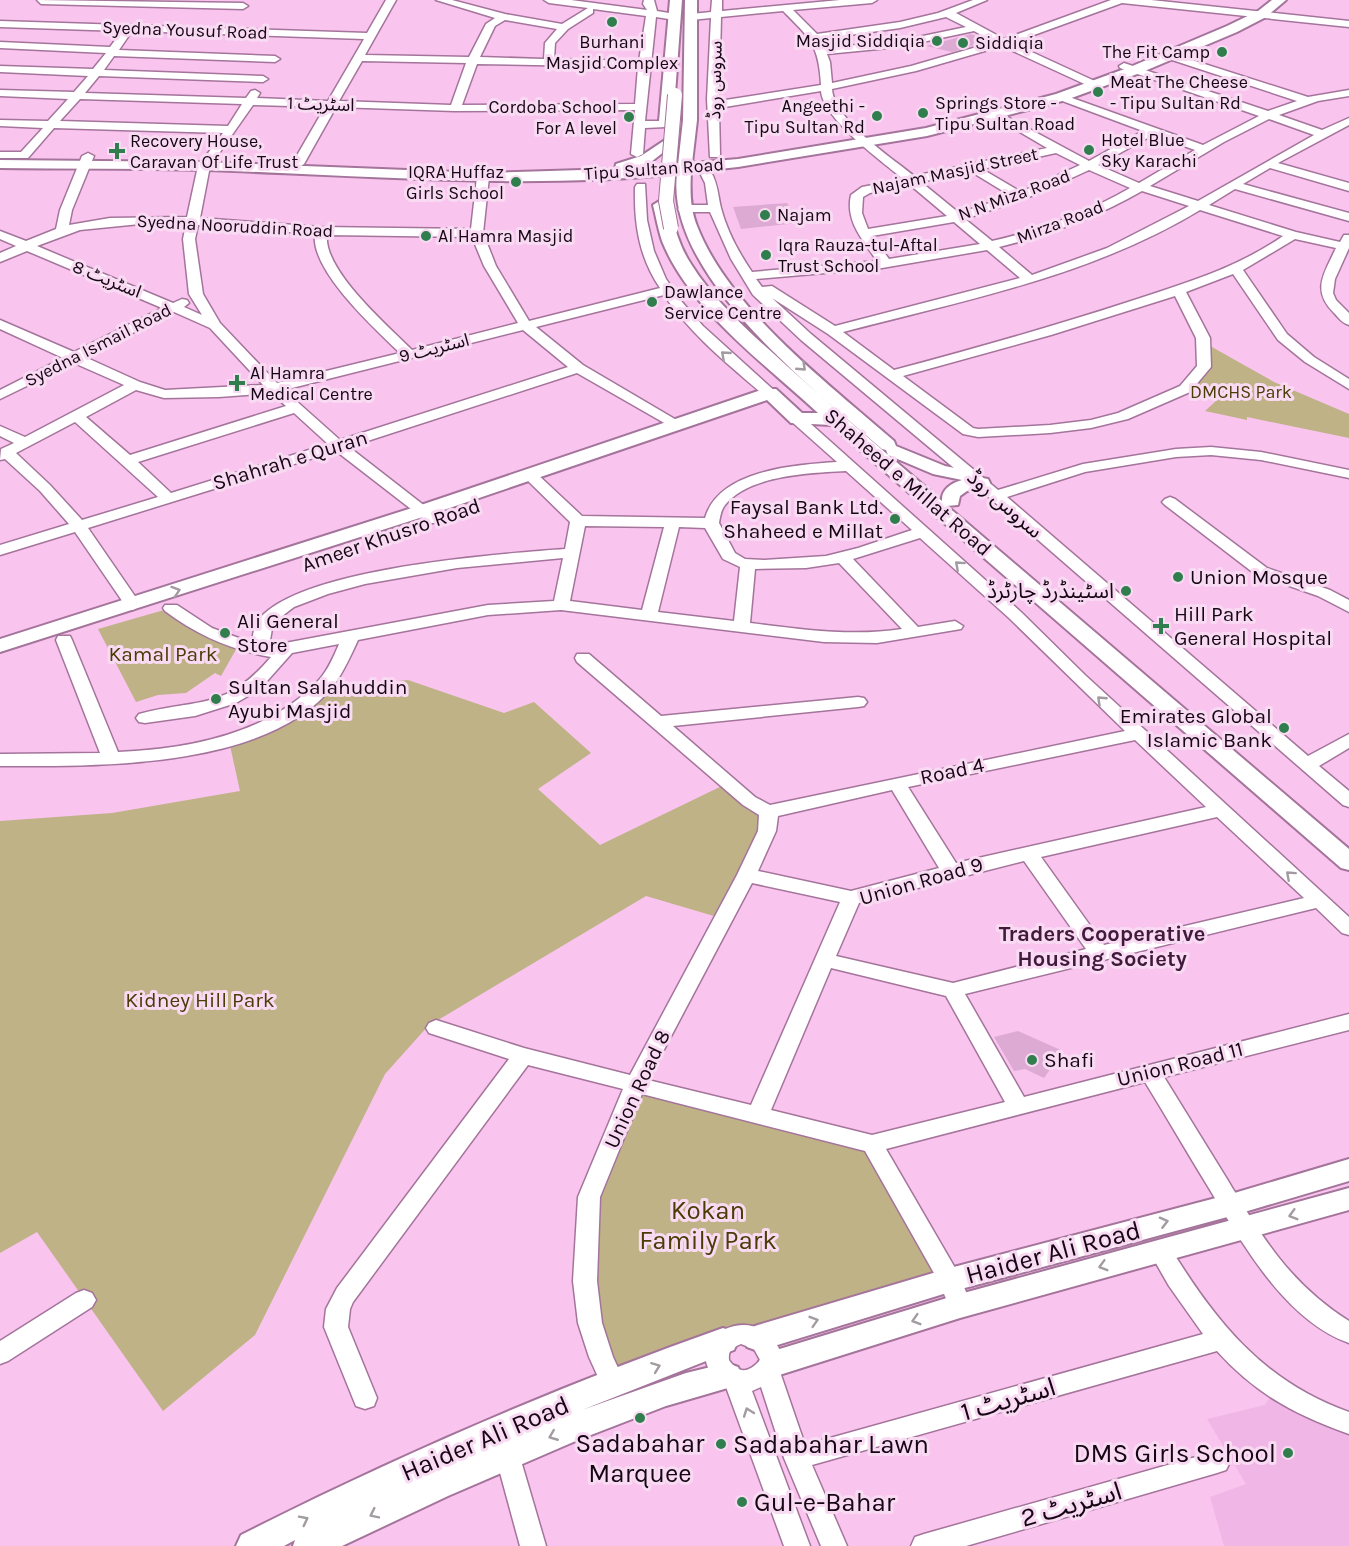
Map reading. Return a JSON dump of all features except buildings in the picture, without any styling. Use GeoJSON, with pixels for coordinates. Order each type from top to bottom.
{"type":"FeatureCollection","features":[{"type":"Feature","properties":{"kind":"main road","name":"Tipu Sultan Road"},"geometry":{"type":"LineString","coordinates":[[1130,68],[1226,24],[1264,0]]}},
{"type":"Feature","properties":{"kind":"main road","name":"Tipu Sultan Road"},"geometry":{"type":"LineString","coordinates":[[863,140],[1090,82],[1167,55],[1262,14],[1280,0]]}},
{"type":"Feature","properties":{"kind":"main road","name":"Shaheed e Millat Road"},"geometry":{"type":"LineString","coordinates":[[673,6],[663,38],[666,124],[661,201],[670,240],[701,291],[728,321],[837,422],[1349,862]]}},
{"type":"Feature","properties":{"kind":"main road","name":"Shaheed e Millat Road"},"geometry":{"type":"LineString","coordinates":[[691,8],[690,120],[685,165],[684,209],[689,231],[704,260],[729,292],[773,341],[894,451],[1031,568],[1349,848]]}},
{"type":"Feature","properties":{"kind":"main road"},"geometry":{"type":"LineString","coordinates":[[663,38],[678,41],[680,95],[677,228],[693,270],[775,359],[776,366]]}},
{"type":"Feature","properties":{"kind":"main road"},"geometry":{"type":"LineString","coordinates":[[680,95],[688,42],[692,39]]}},
{"type":"Feature","properties":{"kind":"main road","name":"Tipu Sultan Road"},"geometry":{"type":"LineString","coordinates":[[685,165],[863,140],[998,115],[1061,97],[1090,82]]}},
{"type":"Feature","properties":{"kind":"main road"},"geometry":{"type":"LineString","coordinates":[[663,162],[674,173],[704,152],[726,158]]}},
{"type":"Feature","properties":{"kind":"main road"},"geometry":{"type":"LineString","coordinates":[[617,171],[646,159],[663,162],[679,155],[685,165],[707,175],[726,158]]}},
{"type":"Feature","properties":{"kind":"main road","name":"Tipu Sultan Road"},"geometry":{"type":"LineString","coordinates":[[0,156],[24,160],[206,163],[483,177],[617,171],[663,162]]}},
{"type":"Feature","properties":{"kind":"main road","name":"Tipu Sultan Road"},"geometry":{"type":"LineString","coordinates":[[0,164],[24,160]]}},
{"type":"Feature","properties":{"kind":"main road","name":"Tipu Sultan Road"},"geometry":{"type":"LineString","coordinates":[[296,167],[617,171]]}},
{"type":"Feature","properties":{"kind":"main road"},"geometry":{"type":"LineString","coordinates":[[617,171],[646,182],[661,201]]}},
{"type":"Feature","properties":{"kind":"main road"},"geometry":{"type":"LineString","coordinates":[[677,228],[713,283],[760,335],[773,341]]}},
{"type":"Feature","properties":{"kind":"main road"},"geometry":{"type":"LineString","coordinates":[[775,398],[797,419],[827,418],[837,422]]}},
{"type":"Feature","properties":{"kind":"main road","name":"Ameer Khusro Road"},"geometry":{"type":"LineString","coordinates":[[536,479],[678,425],[775,398]]}},
{"type":"Feature","properties":{"kind":"main road","name":"Ameer Khusro Road"},"geometry":{"type":"LineString","coordinates":[[0,660],[171,608],[428,515],[775,398]]}},
{"type":"Feature","properties":{"kind":"main road"},"geometry":{"type":"LineString","coordinates":[[797,419],[808,412],[816,402]]}},
{"type":"Feature","properties":{"kind":"main road"},"geometry":{"type":"LineString","coordinates":[[894,451],[940,470],[977,480]]}},
{"type":"Feature","properties":{"kind":"main road"},"geometry":{"type":"LineString","coordinates":[[951,501],[951,495],[958,488],[977,480]]}},
{"type":"Feature","properties":{"kind":"main road","name":"Ameer Khusro Road"},"geometry":{"type":"LineString","coordinates":[[0,646],[428,515]]}},
{"type":"Feature","properties":{"kind":"main road","name":"Haider Ali Road"},"geometry":{"type":"LineString","coordinates":[[758,1338],[955,1293],[1160,1251],[1349,1170]]}},
{"type":"Feature","properties":{"kind":"main road","name":"Haider Ali Road"},"geometry":{"type":"LineString","coordinates":[[771,1367],[955,1293],[1238,1217],[1349,1199]]}},
{"type":"Feature","properties":{"kind":"main road","name":"Haider Ali Road"},"geometry":{"type":"LineString","coordinates":[[309,1546],[391,1506],[613,1383],[723,1341]]}},
{"type":"Feature","properties":{"kind":"main road","name":"Haider Ali Road"},"geometry":{"type":"LineString","coordinates":[[252,1546],[358,1492],[692,1384],[731,1378]]}},
{"type":"Feature","properties":{"kind":"street"},"geometry":{"type":"LineString","coordinates":[[296,167],[391,0]]}},
{"type":"Feature","properties":{"kind":"street"},"geometry":{"type":"LineString","coordinates":[[441,0],[504,18],[564,27]]}},
{"type":"Feature","properties":{"kind":"street"},"geometry":{"type":"LineString","coordinates":[[549,0],[673,6]]}},
{"type":"Feature","properties":{"kind":"street"},"geometry":{"type":"LineString","coordinates":[[568,0],[650,6]]}},
{"type":"Feature","properties":{"kind":"street"},"geometry":{"type":"LineString","coordinates":[[593,0],[650,6]]}},
{"type":"Feature","properties":{"kind":"street"},"geometry":{"type":"LineString","coordinates":[[714,6],[822,0]]}},
{"type":"Feature","properties":{"kind":"street"},"geometry":{"type":"LineString","coordinates":[[691,8],[851,0]]}},
{"type":"Feature","properties":{"kind":"street"},"geometry":{"type":"LineString","coordinates":[[714,6],[786,9],[872,0]]}},
{"type":"Feature","properties":{"kind":"street"},"geometry":{"type":"LineString","coordinates":[[816,37],[897,26],[949,14],[982,0]]}},
{"type":"Feature","properties":{"kind":"street"},"geometry":{"type":"LineString","coordinates":[[715,105],[825,88],[914,69],[1004,43],[1122,0],[1349,24]]}},
{"type":"Feature","properties":{"kind":"street"},"geometry":{"type":"LineString","coordinates":[[637,154],[644,64],[663,38],[650,6]]}},
{"type":"Feature","properties":{"kind":"street","name":"سروس روڈ"},"geometry":{"type":"LineString","coordinates":[[714,6],[713,99],[715,121],[726,158]]}},
{"type":"Feature","properties":{"kind":"street"},"geometry":{"type":"LineString","coordinates":[[786,9],[816,37],[822,51],[825,88],[833,109],[863,140],[1029,279]]}},
{"type":"Feature","properties":{"kind":"street"},"geometry":{"type":"LineString","coordinates":[[32,11],[236,15]]}},
{"type":"Feature","properties":{"kind":"street","name":"Syedna Yousuf Road"},"geometry":{"type":"LineString","coordinates":[[0,24],[32,11],[129,28],[236,15],[284,46],[370,36]]}},
{"type":"Feature","properties":{"kind":"street"},"geometry":{"type":"LineString","coordinates":[[549,61],[550,43],[564,27],[589,11]]}},
{"type":"Feature","properties":{"kind":"street"},"geometry":{"type":"LineString","coordinates":[[949,14],[1004,43],[1090,82]]}},
{"type":"Feature","properties":{"kind":"street"},"geometry":{"type":"LineString","coordinates":[[455,108],[473,60],[491,24],[504,18]]}},
{"type":"Feature","properties":{"kind":"street"},"geometry":{"type":"LineString","coordinates":[[24,160],[97,72],[129,28]]}},
{"type":"Feature","properties":{"kind":"street"},"geometry":{"type":"LineString","coordinates":[[822,51],[899,44],[976,28]]}},
{"type":"Feature","properties":{"kind":"street"},"geometry":{"type":"LineString","coordinates":[[0,45],[113,51],[284,46]]}},
{"type":"Feature","properties":{"kind":"street"},"geometry":{"type":"LineString","coordinates":[[284,46],[250,102],[206,163],[191,221],[189,239],[196,294],[214,325],[274,388],[339,446],[428,515]]}},
{"type":"Feature","properties":{"kind":"street"},"geometry":{"type":"LineString","coordinates":[[1167,55],[1305,100]]}},
{"type":"Feature","properties":{"kind":"street"},"geometry":{"type":"LineString","coordinates":[[358,58],[644,64]]}},
{"type":"Feature","properties":{"kind":"street"},"geometry":{"type":"LineString","coordinates":[[1130,68],[1323,134]]}},
{"type":"Feature","properties":{"kind":"street"},"geometry":{"type":"LineString","coordinates":[[0,69],[263,79]]}},
{"type":"Feature","properties":{"kind":"street","name":"اسٹریٹ 1"},"geometry":{"type":"LineString","coordinates":[[0,93],[455,108],[642,107]]}},
{"type":"Feature","properties":{"kind":"street","name":"Mirza Road"},"geometry":{"type":"LineString","coordinates":[[747,276],[884,262],[990,246],[1065,223],[1141,188],[1235,131],[1305,100],[1349,93]]}},
{"type":"Feature","properties":{"kind":"street"},"geometry":{"type":"LineString","coordinates":[[1061,97],[1203,150]]}},
{"type":"Feature","properties":{"kind":"street"},"geometry":{"type":"LineString","coordinates":[[998,115],[1090,166],[1141,188],[1293,236],[1346,242],[1326,283],[1326,293],[1331,303],[1349,321]]}},
{"type":"Feature","properties":{"kind":"street"},"geometry":{"type":"LineString","coordinates":[[690,120],[715,121]]}},
{"type":"Feature","properties":{"kind":"street"},"geometry":{"type":"LineString","coordinates":[[832,331],[1050,274],[1112,251],[1198,206],[1268,164],[1349,121]]}},
{"type":"Feature","properties":{"kind":"street"},"geometry":{"type":"LineString","coordinates":[[0,123],[231,130]]}},
{"type":"Feature","properties":{"kind":"street"},"geometry":{"type":"LineString","coordinates":[[641,125],[666,124]]}},
{"type":"Feature","properties":{"kind":"street","name":"N N Miza Road"},"geometry":{"type":"LineString","coordinates":[[866,233],[957,218],[1019,196],[1090,166],[1153,130]]}},
{"type":"Feature","properties":{"kind":"street","name":"Najam Masjid Street"},"geometry":{"type":"LineString","coordinates":[[884,262],[866,233],[854,204],[857,195],[866,190],[1058,149]]}},
{"type":"Feature","properties":{"kind":"street"},"geometry":{"type":"LineString","coordinates":[[62,231],[66,210],[87,160]]}},
{"type":"Feature","properties":{"kind":"street"},"geometry":{"type":"LineString","coordinates":[[1268,164],[1349,187]]}},
{"type":"Feature","properties":{"kind":"street"},"geometry":{"type":"LineString","coordinates":[[973,168],[1019,196]]}},
{"type":"Feature","properties":{"kind":"street"},"geometry":{"type":"LineString","coordinates":[[1335,183],[1349,172]]}},
{"type":"Feature","properties":{"kind":"street","name":"سروس روڈ"},"geometry":{"type":"LineString","coordinates":[[707,175],[711,183],[715,208],[737,259],[758,292],[806,337],[996,496],[1349,801]]}},
{"type":"Feature","properties":{"kind":"street"},"geometry":{"type":"LineString","coordinates":[[483,177],[477,233],[489,266],[526,326],[578,368],[678,425]]}},
{"type":"Feature","properties":{"kind":"street"},"geometry":{"type":"LineString","coordinates":[[1233,185],[1349,217]]}},
{"type":"Feature","properties":{"kind":"street"},"geometry":{"type":"LineString","coordinates":[[641,188],[638,209],[647,253],[665,291],[714,345],[775,398]]}},
{"type":"Feature","properties":{"kind":"street"},"geometry":{"type":"LineString","coordinates":[[638,209],[661,201]]}},
{"type":"Feature","properties":{"kind":"street"},"geometry":{"type":"LineString","coordinates":[[684,209],[715,208]]}},
{"type":"Feature","properties":{"kind":"street","name":"Syedna Nooruddin Road"},"geometry":{"type":"LineString","coordinates":[[0,258],[62,231],[81,226],[126,221],[191,221],[322,231],[477,233]]}},
{"type":"Feature","properties":{"kind":"street"},"geometry":{"type":"LineString","coordinates":[[322,231],[320,246],[333,269],[382,328],[409,354]]}},
{"type":"Feature","properties":{"kind":"street","name":"اسٹریٹ 8"},"geometry":{"type":"LineString","coordinates":[[0,235],[214,325]]}},
{"type":"Feature","properties":{"kind":"street"},"geometry":{"type":"LineString","coordinates":[[891,375],[1093,318],[1179,290],[1236,269],[1271,252],[1293,236]]}},
{"type":"Feature","properties":{"kind":"street"},"geometry":{"type":"LineString","coordinates":[[1334,268],[1349,267]]}},
{"type":"Feature","properties":{"kind":"street"},"geometry":{"type":"LineString","coordinates":[[1236,269],[1276,329],[1295,348],[1349,385]]}},
{"type":"Feature","properties":{"kind":"street"},"geometry":{"type":"LineString","coordinates":[[747,276],[832,331],[968,431],[978,433],[1091,424],[1123,416],[1185,390],[1204,367],[1203,338],[1179,290]]}},
{"type":"Feature","properties":{"kind":"street","name":"اسٹریٹ 9"},"geometry":{"type":"LineString","coordinates":[[0,324],[135,385],[164,394],[219,393],[274,388],[665,291]]}},
{"type":"Feature","properties":{"kind":"street","name":"Syedna Ismail Road"},"geometry":{"type":"LineString","coordinates":[[0,395],[175,307],[196,294]]}},
{"type":"Feature","properties":{"kind":"street","name":"Shahrah e Quran"},"geometry":{"type":"LineString","coordinates":[[0,550],[339,446],[578,368]]}},
{"type":"Feature","properties":{"kind":"street"},"geometry":{"type":"LineString","coordinates":[[133,605],[80,526],[45,488],[3,454],[135,385]]}},
{"type":"Feature","properties":{"kind":"street"},"geometry":{"type":"LineString","coordinates":[[128,460],[296,408]]}},
{"type":"Feature","properties":{"kind":"street"},"geometry":{"type":"LineString","coordinates":[[76,416],[168,498]]}},
{"type":"Feature","properties":{"kind":"street"},"geometry":{"type":"LineString","coordinates":[[797,419],[1015,615],[1137,734],[1349,928]]}},
{"type":"Feature","properties":{"kind":"street"},"geometry":{"type":"LineString","coordinates":[[0,430],[24,442]]}},
{"type":"Feature","properties":{"kind":"street"},"geometry":{"type":"LineString","coordinates":[[996,496],[1083,468],[1176,453],[1211,451],[1262,456],[1349,474]]}},
{"type":"Feature","properties":{"kind":"street"},"geometry":{"type":"LineString","coordinates":[[850,466],[805,468],[767,477],[737,488],[714,507],[711,514],[711,523],[729,556],[748,564],[790,566],[844,559],[922,532]]}},
{"type":"Feature","properties":{"kind":"street"},"geometry":{"type":"LineString","coordinates":[[536,479],[578,521],[711,523]]}},
{"type":"Feature","properties":{"kind":"street"},"geometry":{"type":"LineString","coordinates":[[1170,502],[1261,571],[1316,589],[1349,607]]}},
{"type":"Feature","properties":{"kind":"street"},"geometry":{"type":"LineString","coordinates":[[561,605],[578,521]]}},
{"type":"Feature","properties":{"kind":"street"},"geometry":{"type":"LineString","coordinates":[[649,616],[673,521]]}},
{"type":"Feature","properties":{"kind":"street"},"geometry":{"type":"LineString","coordinates":[[260,651],[261,634],[266,620],[297,600],[340,586],[425,567],[498,557],[570,553]]}},
{"type":"Feature","properties":{"kind":"street"},"geometry":{"type":"LineString","coordinates":[[844,559],[914,632]]}},
{"type":"Feature","properties":{"kind":"street"},"geometry":{"type":"LineString","coordinates":[[741,628],[748,564]]}},
{"type":"Feature","properties":{"kind":"street"},"geometry":{"type":"LineString","coordinates":[[171,608],[193,625],[217,638],[260,651],[285,651],[488,610],[561,605],[824,637],[877,638],[955,626]]}},
{"type":"Feature","properties":{"kind":"street"},"geometry":{"type":"LineString","coordinates":[[0,760],[81,761],[111,758],[195,749],[251,734],[289,716],[327,682],[350,639]]}},
{"type":"Feature","properties":{"kind":"street"},"geometry":{"type":"LineString","coordinates":[[64,640],[111,758]]}},
{"type":"Feature","properties":{"kind":"street"},"geometry":{"type":"LineString","coordinates":[[145,718],[226,702],[243,693],[260,679],[285,651]]}},
{"type":"Feature","properties":{"kind":"street"},"geometry":{"type":"LineString","coordinates":[[583,658],[749,801],[768,812]]}},
{"type":"Feature","properties":{"kind":"street"},"geometry":{"type":"LineString","coordinates":[[660,722],[858,702]]}},
{"type":"Feature","properties":{"kind":"street","name":"Road 4"},"geometry":{"type":"LineString","coordinates":[[768,812],[1137,734]]}},
{"type":"Feature","properties":{"kind":"street"},"geometry":{"type":"LineString","coordinates":[[1307,765],[1349,740]]}},
{"type":"Feature","properties":{"kind":"street"},"geometry":{"type":"LineString","coordinates":[[897,783],[951,871]]}},
{"type":"Feature","properties":{"kind":"street","name":"Union Road 9"},"geometry":{"type":"LineString","coordinates":[[758,1115],[851,898],[951,871],[1219,810]]}},
{"type":"Feature","properties":{"kind":"street","name":"Union Road 8"},"geometry":{"type":"LineString","coordinates":[[613,1383],[601,1357],[590,1323],[585,1281],[589,1197],[636,1083],[747,875],[767,831],[768,812]]}},
{"type":"Feature","properties":{"kind":"street"},"geometry":{"type":"LineString","coordinates":[[1028,853],[1098,953]]}},
{"type":"Feature","properties":{"kind":"street"},"geometry":{"type":"LineString","coordinates":[[747,875],[851,898]]}},
{"type":"Feature","properties":{"kind":"street"},"geometry":{"type":"LineString","coordinates":[[825,960],[953,990],[1318,901]]}},
{"type":"Feature","properties":{"kind":"street"},"geometry":{"type":"LineString","coordinates":[[953,990],[1018,1106]]}},
{"type":"Feature","properties":{"kind":"street","name":"Union Road 11"},"geometry":{"type":"LineString","coordinates":[[872,1144],[1349,1022]]}},
{"type":"Feature","properties":{"kind":"street"},"geometry":{"type":"LineString","coordinates":[[435,1028],[523,1056],[872,1144],[955,1293]]}},
{"type":"Feature","properties":{"kind":"street"},"geometry":{"type":"LineString","coordinates":[[365,1398],[336,1327],[338,1310],[345,1295],[523,1056]]}},
{"type":"Feature","properties":{"kind":"street"},"geometry":{"type":"LineString","coordinates":[[1150,1072],[1269,1264],[1314,1311],[1349,1333]]}},
{"type":"Feature","properties":{"kind":"street"},"geometry":{"type":"LineString","coordinates":[[1160,1251],[1185,1294],[1220,1340],[1275,1388],[1325,1416],[1349,1423]]}},
{"type":"Feature","properties":{"kind":"street"},"geometry":{"type":"LineString","coordinates":[[0,1354],[84,1300]]}},
{"type":"Feature","properties":{"kind":"street"},"geometry":{"type":"LineString","coordinates":[[771,1367],[755,1380],[731,1378],[720,1370],[716,1358],[717,1350],[723,1341],[740,1334],[758,1338],[770,1350],[771,1367],[796,1458],[834,1546]]}},
{"type":"Feature","properties":{"kind":"street","name":"اسٹریٹ 1"},"geometry":{"type":"LineString","coordinates":[[796,1458],[1220,1340]]}},
{"type":"Feature","properties":{"kind":"street"},"geometry":{"type":"LineString","coordinates":[[731,1378],[797,1546]]}},
{"type":"Feature","properties":{"kind":"street"},"geometry":{"type":"LineString","coordinates":[[504,1443],[533,1546]]}},
{"type":"Feature","properties":{"kind":"street","name":"اسٹریٹ 2"},"geometry":{"type":"LineString","coordinates":[[924,1546],[1217,1462]]}},
{"type":"Feature","properties":{"kind":"shaded area","name":"DMS Girls School"},"geometry":{"type":"Polygon","coordinates":[[[1275,1388],[1349,1423],[1349,1546],[1224,1546],[1210,1497],[1246,1484],[1207,1419],[1265,1405],[1275,1388]]]}},
{"type":"Feature","properties":{"kind":"green space","name":"DMCHS Park"},"geometry":{"type":"Polygon","coordinates":[[[1203,342],[1274,382],[1349,414],[1349,438],[1247,417],[1247,420],[1205,411],[1217,400],[1185,389],[1204,367],[1203,342]]]}},
{"type":"Feature","properties":{"kind":"green space","name":"Kamal Park"},"geometry":{"type":"Polygon","coordinates":[[[171,608],[238,646],[221,676],[215,673],[186,693],[158,695],[136,702],[98,629],[171,608]]]}},
{"type":"Feature","properties":{"kind":"green space","name":"Kidney Hill Park"},"geometry":{"type":"Polygon","coordinates":[[[408,680],[504,713],[534,702],[591,753],[538,789],[600,845],[728,783],[768,812],[724,919],[646,896],[428,1026],[385,1074],[255,1335],[163,1411],[37,1232],[0,1253],[0,821],[112,813],[240,791],[229,741],[289,716],[320,689],[408,680]]]}},
{"type":"Feature","properties":{"kind":"green space","name":"Kokan Family Park"},"geometry":{"type":"Polygon","coordinates":[[[636,1083],[872,1144],[950,1280],[613,1383],[590,1323],[589,1197],[636,1083]]]}},
{"type":"Feature","properties":{"kind":"place","name":"Burhani Masjid Complex"},"geometry":{"type":"Point","coordinates":[612,22]}},
{"type":"Feature","properties":{"kind":"place","name":"Masjid Siddiqia"},"geometry":{"type":"Point","coordinates":[937,41]}},
{"type":"Feature","properties":{"kind":"place","name":"Siddiqia"},"geometry":{"type":"Point","coordinates":[963,43]}},
{"type":"Feature","properties":{"kind":"place","name":"The Fit Camp"},"geometry":{"type":"Point","coordinates":[1222,52]}},
{"type":"Feature","properties":{"kind":"place","name":"Meat The Cheese - Tipu Sultan Rd"},"geometry":{"type":"Point","coordinates":[1098,92]}},
{"type":"Feature","properties":{"kind":"place","name":"Springs Store - Tipu Sultan Road"},"geometry":{"type":"Point","coordinates":[923,113]}},
{"type":"Feature","properties":{"kind":"place","name":"Angeethi - Tipu Sultan Rd"},"geometry":{"type":"Point","coordinates":[877,116]}},
{"type":"Feature","properties":{"kind":"place","name":"Cordoba School For A level"},"geometry":{"type":"Point","coordinates":[629,117]}},
{"type":"Feature","properties":{"kind":"place","name":"Hotel Blue Sky Karachi"},"geometry":{"type":"Point","coordinates":[1089,150]}},
{"type":"Feature","properties":{"kind":"place","name":"Recovery House, Caravan Of Life Trust"},"geometry":{"type":"Point","coordinates":[117,151]}},
{"type":"Feature","properties":{"kind":"place","name":"IQRA Huffaz Girls School"},"geometry":{"type":"Point","coordinates":[516,182]}},
{"type":"Feature","properties":{"kind":"place","name":"Najam"},"geometry":{"type":"Point","coordinates":[765,215]}},
{"type":"Feature","properties":{"kind":"place","name":"Al Hamra Masjid"},"geometry":{"type":"Point","coordinates":[426,236]}},
{"type":"Feature","properties":{"kind":"place","name":"Iqra Rauza-tul-Aftal Trust School"},"geometry":{"type":"Point","coordinates":[766,255]}},
{"type":"Feature","properties":{"kind":"place","name":"Dawlance Service Centre"},"geometry":{"type":"Point","coordinates":[652,302]}},
{"type":"Feature","properties":{"kind":"place","name":"Al Hamra Medical Centre"},"geometry":{"type":"Point","coordinates":[237,383]}},
{"type":"Feature","properties":{"kind":"place","name":"Faysal Bank Ltd. Shaheed e Millat"},"geometry":{"type":"Point","coordinates":[895,519]}},
{"type":"Feature","properties":{"kind":"place","name":"Union Mosque"},"geometry":{"type":"Point","coordinates":[1178,577]}},
{"type":"Feature","properties":{"kind":"place","name":"اسٹینڈرڈ چارٹرڈ"},"geometry":{"type":"Point","coordinates":[1126,591]}},
{"type":"Feature","properties":{"kind":"place","name":"Hill Park General Hospital"},"geometry":{"type":"Point","coordinates":[1161,626]}},
{"type":"Feature","properties":{"kind":"place","name":"Ali General Store"},"geometry":{"type":"Point","coordinates":[225,633]}},
{"type":"Feature","properties":{"kind":"place","name":"Sultan Salahuddin Ayubi Masjid"},"geometry":{"type":"Point","coordinates":[216,699]}},
{"type":"Feature","properties":{"kind":"place","name":"Emirates Global Islamic Bank"},"geometry":{"type":"Point","coordinates":[1284,728]}},
{"type":"Feature","properties":{"kind":"place","name":"Shafi"},"geometry":{"type":"Point","coordinates":[1032,1060]}},
{"type":"Feature","properties":{"kind":"place","name":"Sadabahar Marquee"},"geometry":{"type":"Point","coordinates":[640,1418]}},
{"type":"Feature","properties":{"kind":"place","name":"Sadabahar Lawn"},"geometry":{"type":"Point","coordinates":[721,1444]}},
{"type":"Feature","properties":{"kind":"place","name":"DMS Girls School"},"geometry":{"type":"Point","coordinates":[1288,1453]}},
{"type":"Feature","properties":{"kind":"place","name":"Gul-e-Bahar"},"geometry":{"type":"Point","coordinates":[742,1502]}},
{"type":"Feature","properties":{"kind":"district","name":"Traders Cooperative Housing Society"},"geometry":{"type":"Point","coordinates":[1102,946]}}]}
